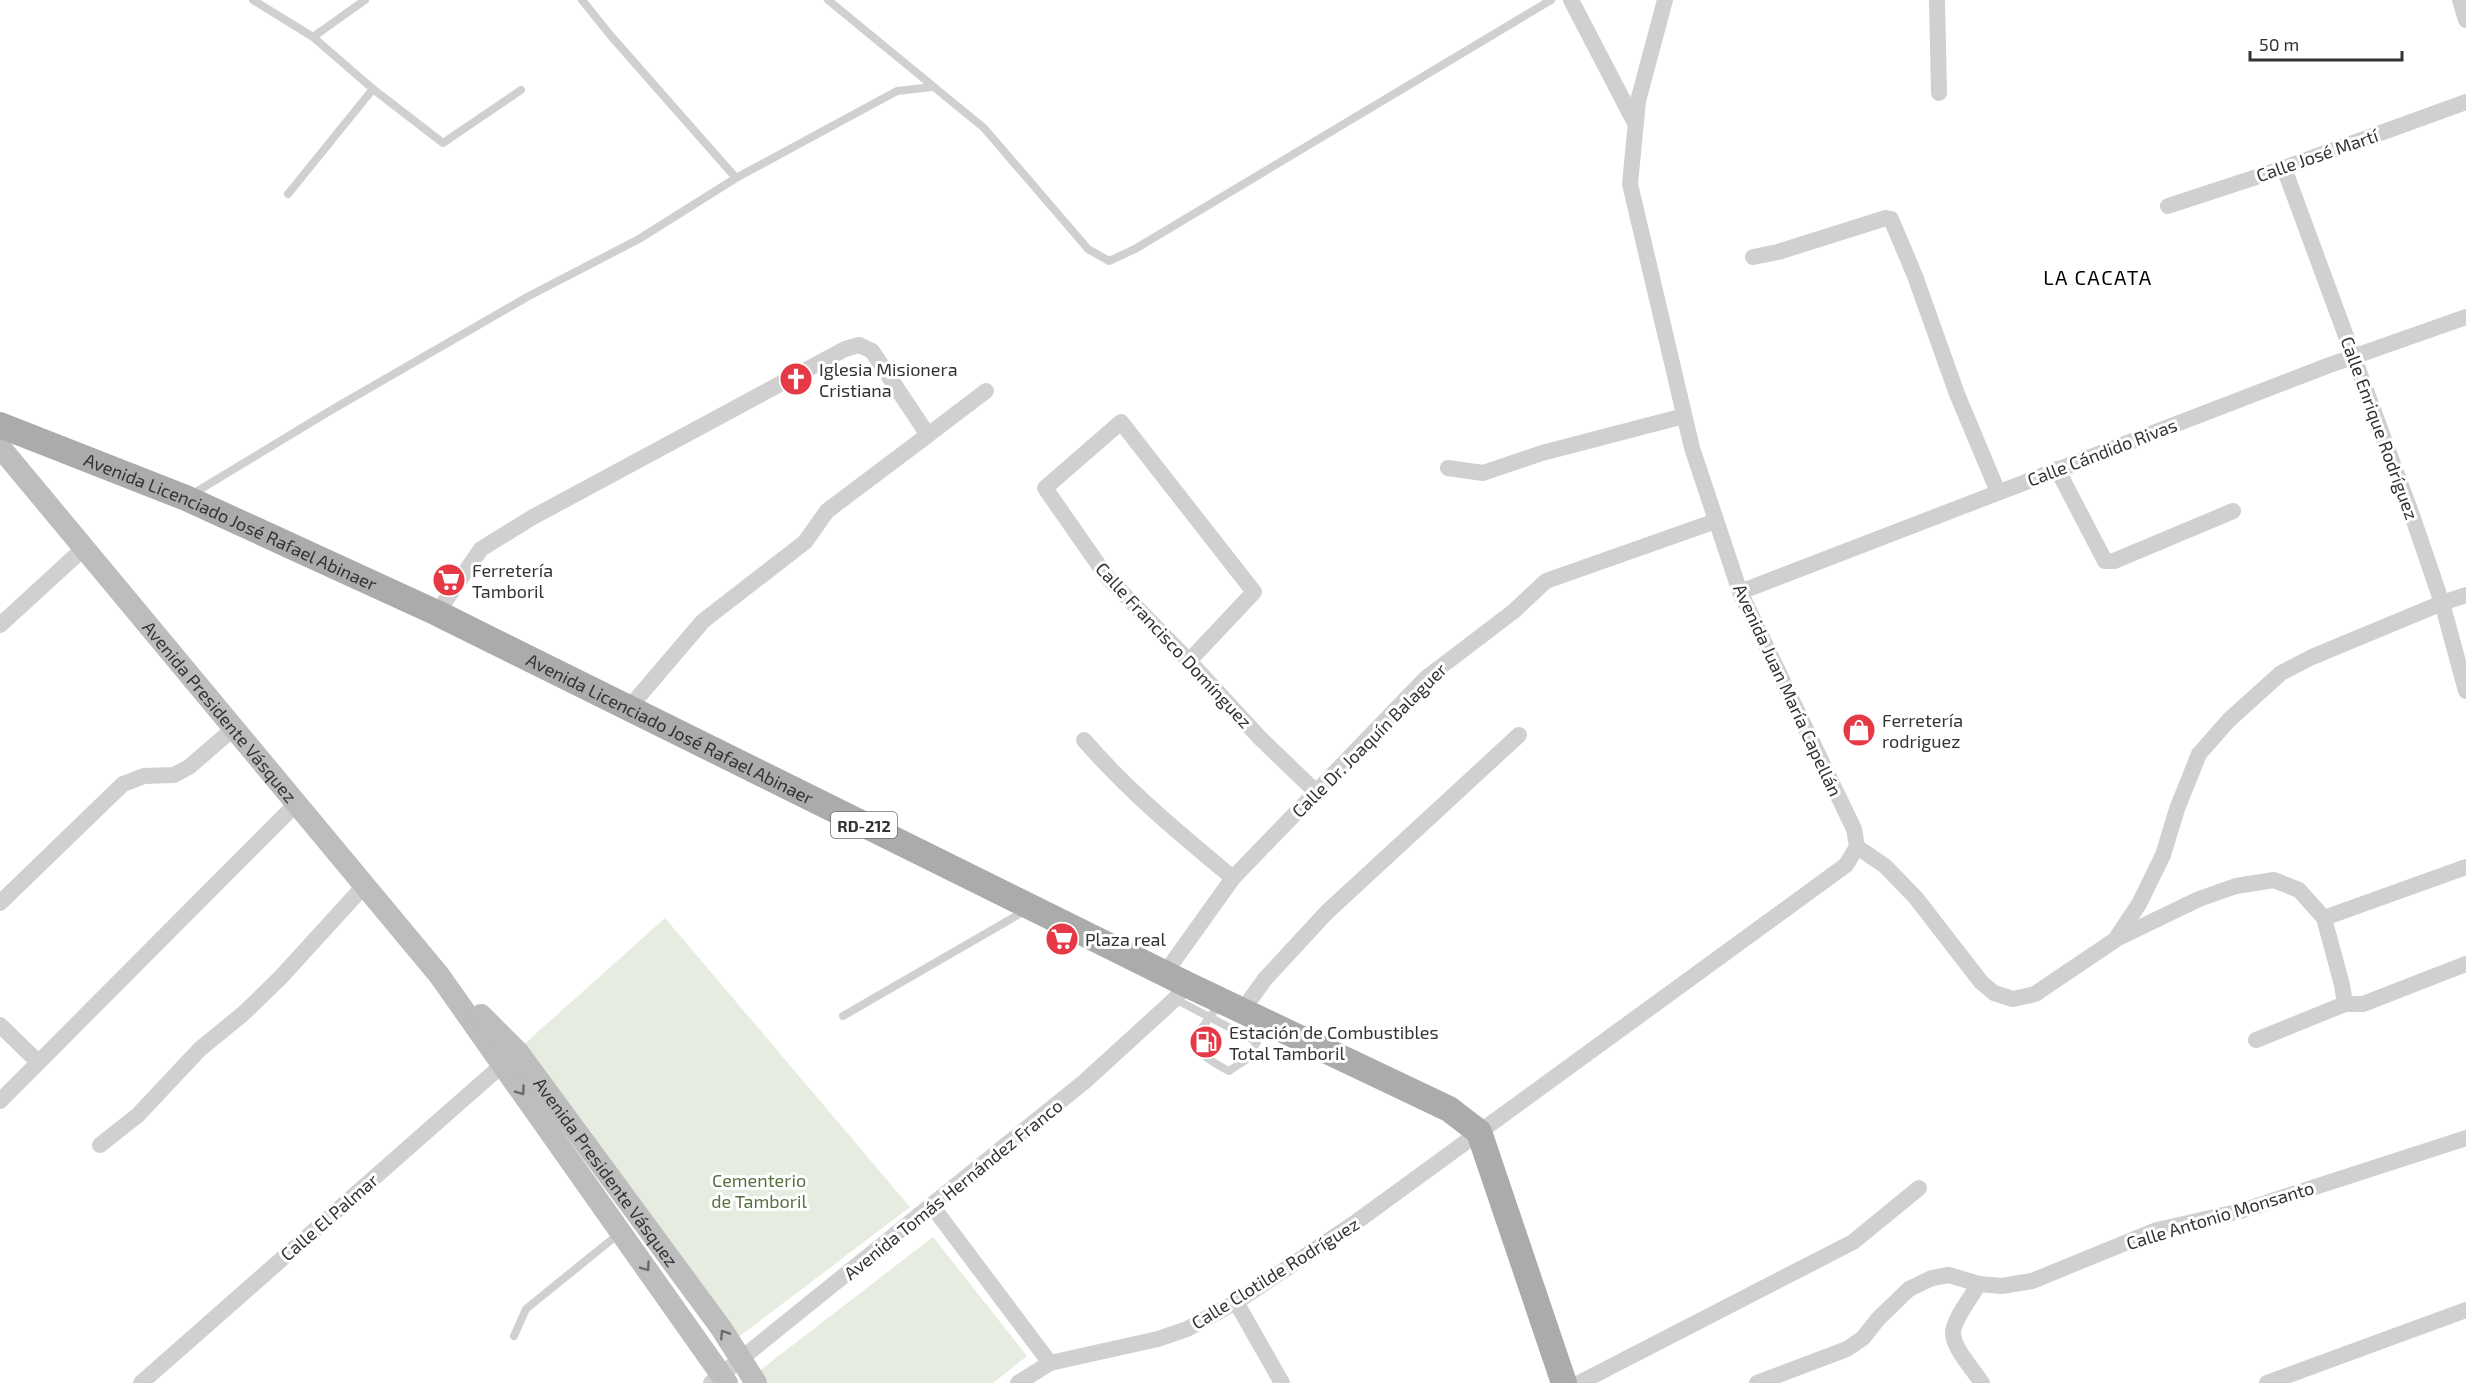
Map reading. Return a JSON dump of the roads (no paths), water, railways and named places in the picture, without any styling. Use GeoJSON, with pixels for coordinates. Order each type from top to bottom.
{"type":"FeatureCollection","features":[{"type":"Feature","properties":{"kind":"main road","name":"Avenida Licenciado José Rafael Abinaer"},"geometry":{"type":"LineString","coordinates":[[0,425],[186,498],[437,613],[1030,907],[1175,986],[1225,1010],[1262,1032],[1449,1109],[1479,1132]]}},
{"type":"Feature","properties":{"kind":"main road"},"geometry":{"type":"LineString","coordinates":[[1479,1132],[1564,1383]]}},
{"type":"Feature","properties":{"kind":"street"},"geometry":{"type":"LineString","coordinates":[[1571,0],[1635,123]]}},
{"type":"Feature","properties":{"kind":"street","name":"Avenida Juan María Capellán"},"geometry":{"type":"LineString","coordinates":[[1665,0],[1638,101],[1630,184],[1692,447],[1740,592],[1854,829],[1857,847]]}},
{"type":"Feature","properties":{"kind":"street"},"geometry":{"type":"LineString","coordinates":[[1936,0],[1939,93]]}},
{"type":"Feature","properties":{"kind":"street"},"geometry":{"type":"LineString","coordinates":[[2460,0],[2466,20]]}},
{"type":"Feature","properties":{"kind":"street","name":"Calle José Martí"},"geometry":{"type":"LineString","coordinates":[[2168,206],[2284,168],[2466,102]]}},
{"type":"Feature","properties":{"kind":"street","name":"Calle Enrique Rodríguez"},"geometry":{"type":"LineString","coordinates":[[2284,168],[2442,603],[2466,691]]}},
{"type":"Feature","properties":{"kind":"street"},"geometry":{"type":"LineString","coordinates":[[1753,257],[1778,252],[1886,218],[1891,219],[1915,276],[1957,394],[1998,492]]}},
{"type":"Feature","properties":{"kind":"street","name":"Calle Cándido Rivas"},"geometry":{"type":"LineString","coordinates":[[1740,592],[2353,356],[2466,317]]}},
{"type":"Feature","properties":{"kind":"street"},"geometry":{"type":"LineString","coordinates":[[437,613],[482,549],[533,517],[845,349],[859,345],[872,351],[928,435]]}},
{"type":"Feature","properties":{"kind":"street"},"geometry":{"type":"LineString","coordinates":[[628,709],[703,621],[805,542],[827,511],[986,391]]}},
{"type":"Feature","properties":{"kind":"street"},"geometry":{"type":"LineString","coordinates":[[1449,468],[1484,473],[1542,453],[1684,416]]}},
{"type":"Feature","properties":{"kind":"street","name":"Calle Francisco Domínguez"},"geometry":{"type":"LineString","coordinates":[[1190,661],[1254,592],[1121,422],[1045,488],[1107,576],[1190,661],[1260,738],[1315,790]]}},
{"type":"Feature","properties":{"kind":"street","name":"Avenida Presidente Vásquez"},"geometry":{"type":"LineString","coordinates":[[0,447],[364,886],[510,1058],[714,1318],[756,1383]]}},
{"type":"Feature","properties":{"kind":"street"},"geometry":{"type":"LineString","coordinates":[[2057,469],[2105,561],[2115,561],[2233,511]]}},
{"type":"Feature","properties":{"kind":"street","name":"Calle Dr. Joaquín Balaguer"},"geometry":{"type":"LineString","coordinates":[[1175,986],[1233,878],[1315,790],[1426,678],[1514,611],[1546,581],[1716,521]]}},
{"type":"Feature","properties":{"kind":"street"},"geometry":{"type":"LineString","coordinates":[[0,626],[83,549]]}},
{"type":"Feature","properties":{"kind":"street"},"geometry":{"type":"LineString","coordinates":[[2115,940],[2139,904],[2163,855],[2177,809],[2199,754],[2229,720],[2281,673],[2312,657],[2466,595]]}},
{"type":"Feature","properties":{"kind":"street"},"geometry":{"type":"LineString","coordinates":[[0,903],[123,784],[144,776],[174,775],[189,767],[233,729]]}},
{"type":"Feature","properties":{"kind":"street"},"geometry":{"type":"LineString","coordinates":[[1225,1010],[1264,979],[1327,912],[1520,735]]}},
{"type":"Feature","properties":{"kind":"street"},"geometry":{"type":"LineString","coordinates":[[1084,740],[1143,802],[1233,878]]}},
{"type":"Feature","properties":{"kind":"street"},"geometry":{"type":"LineString","coordinates":[[0,1101],[296,804]]}},
{"type":"Feature","properties":{"kind":"street"},"geometry":{"type":"LineString","coordinates":[[1479,1132],[1846,865],[1857,847],[1885,866],[1916,898],[1974,974],[1994,993],[2013,999],[2035,994],[2115,940],[2199,899],[2236,886],[2274,880],[2299,890],[2324,918],[2342,985],[2344,1004]]}},
{"type":"Feature","properties":{"kind":"street"},"geometry":{"type":"LineString","coordinates":[[2324,918],[2466,867]]}},
{"type":"Feature","properties":{"kind":"street"},"geometry":{"type":"LineString","coordinates":[[100,1145],[138,1115],[200,1050],[244,1013],[281,977],[364,886]]}},
{"type":"Feature","properties":{"kind":"street"},"geometry":{"type":"LineString","coordinates":[[2256,1040],[2344,1004],[2363,1004],[2466,964]]}},
{"type":"Feature","properties":{"kind":"street","name":"Avenida Tomás Hernández Franco"},"geometry":{"type":"LineString","coordinates":[[720,1380],[741,1360],[1084,1082],[1175,986]]}},
{"type":"Feature","properties":{"kind":"street"},"geometry":{"type":"LineString","coordinates":[[0,1025],[38,1062]]}},
{"type":"Feature","properties":{"kind":"street","name":"Avenida Presidente Vásquez"},"geometry":{"type":"LineString","coordinates":[[510,1058],[621,1232],[720,1380]]}},
{"type":"Feature","properties":{"kind":"street","name":"Calle El Palmar"},"geometry":{"type":"LineString","coordinates":[[141,1383],[510,1058]]}},
{"type":"Feature","properties":{"kind":"street","name":"Calle Clotilde Rodríguez"},"geometry":{"type":"LineString","coordinates":[[1018,1383],[1050,1363],[1163,1338],[1187,1329],[1236,1302],[1353,1225],[1479,1132]]}},
{"type":"Feature","properties":{"kind":"street","name":"Calle Antonio Monsanto"},"geometry":{"type":"LineString","coordinates":[[1757,1383],[1847,1349],[1863,1338],[1878,1319],[1910,1290],[1932,1278],[1949,1275],[1979,1284],[2002,1286],[2031,1281],[2157,1230],[2241,1211],[2466,1138]]}},
{"type":"Feature","properties":{"kind":"street"},"geometry":{"type":"LineString","coordinates":[[1579,1383],[1853,1242],[1919,1188]]}},
{"type":"Feature","properties":{"kind":"street"},"geometry":{"type":"LineString","coordinates":[[932,1206],[1050,1363]]}},
{"type":"Feature","properties":{"kind":"street"},"geometry":{"type":"LineString","coordinates":[[1979,1284],[1959,1317],[1953,1333],[1958,1348],[1982,1383]]}},
{"type":"Feature","properties":{"kind":"street"},"geometry":{"type":"LineString","coordinates":[[1236,1302],[1282,1383]]}},
{"type":"Feature","properties":{"kind":"street"},"geometry":{"type":"LineString","coordinates":[[2267,1383],[2466,1310]]}},
{"type":"Feature","properties":{"kind":"lane"},"geometry":{"type":"LineString","coordinates":[[253,0],[313,37],[373,89],[443,143],[521,90]]}},
{"type":"Feature","properties":{"kind":"lane"},"geometry":{"type":"LineString","coordinates":[[313,37],[365,0]]}},
{"type":"Feature","properties":{"kind":"lane"},"geometry":{"type":"LineString","coordinates":[[582,0],[736,178]]}},
{"type":"Feature","properties":{"kind":"lane"},"geometry":{"type":"LineString","coordinates":[[828,0],[984,128],[1088,249],[1109,261],[1135,249],[1551,0]]}},
{"type":"Feature","properties":{"kind":"lane"},"geometry":{"type":"LineString","coordinates":[[186,498],[328,412],[529,296],[639,239],[736,178],[897,91],[932,87]]}},
{"type":"Feature","properties":{"kind":"lane"},"geometry":{"type":"LineString","coordinates":[[288,194],[373,89]]}},
{"type":"Feature","properties":{"kind":"lane"},"geometry":{"type":"LineString","coordinates":[[843,1016],[1030,907]]}},
{"type":"Feature","properties":{"kind":"lane"},"geometry":{"type":"LineString","coordinates":[[1225,1010],[1199,1031],[1195,1041],[1197,1048],[1213,1062],[1229,1071],[1247,1059],[1262,1032]]}},
{"type":"Feature","properties":{"kind":"lane"},"geometry":{"type":"LineString","coordinates":[[514,1336],[526,1309],[621,1232]]}},
{"type":"Feature","properties":{"kind":"place","name":"Iglesia Misionera Cristiana"},"geometry":{"type":"Point","coordinates":[796,379]}},
{"type":"Feature","properties":{"kind":"place","name":"Ferretería Tamboril"},"geometry":{"type":"Point","coordinates":[449,580]}},
{"type":"Feature","properties":{"kind":"place","name":"Ferretería rodriguez"},"geometry":{"type":"Point","coordinates":[1859,730]}},
{"type":"Feature","properties":{"kind":"place","name":"Plaza real"},"geometry":{"type":"Point","coordinates":[1062,939]}},
{"type":"Feature","properties":{"kind":"place","name":"Estación de Combustibles Total Tamboril"},"geometry":{"type":"Point","coordinates":[1206,1042]}},
{"type":"Feature","properties":{"kind":"district","name":"LA CACATA"},"geometry":{"type":"Point","coordinates":[2098,277]}},
{"type":"Feature","properties":{"kind":"park label","name":"Cementerio de Tamboril"},"geometry":{"type":"Point","coordinates":[759,1190]}}]}
